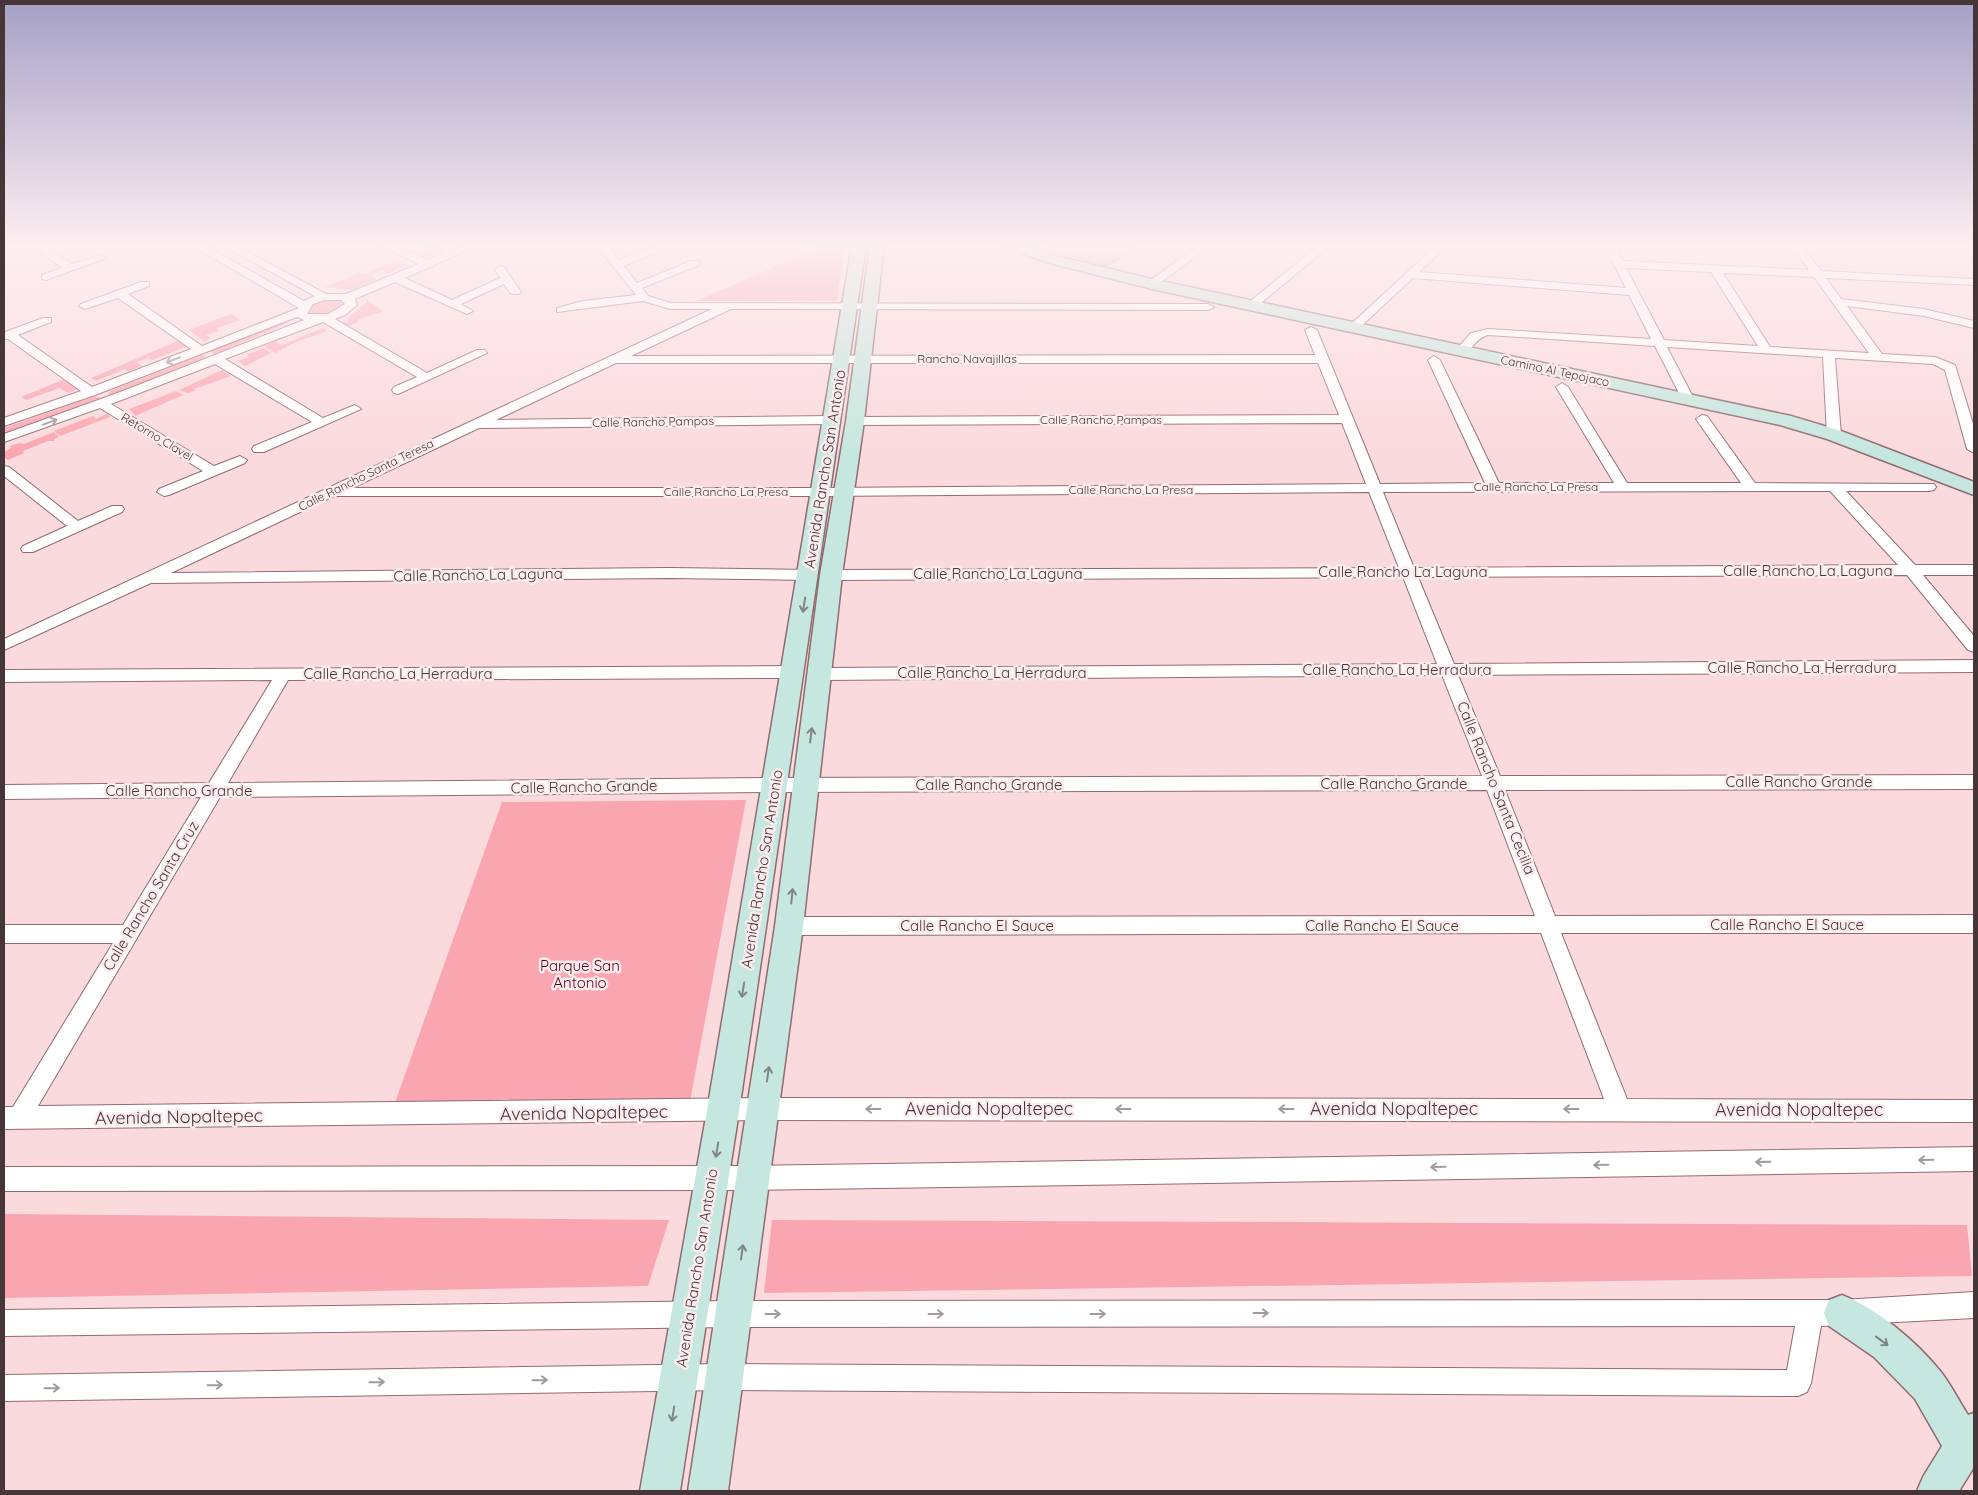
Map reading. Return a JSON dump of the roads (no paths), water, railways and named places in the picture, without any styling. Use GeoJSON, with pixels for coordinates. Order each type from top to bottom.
{"type":"FeatureCollection","features":[{"type":"Feature","properties":{"kind":"street"},"geometry":{"type":"LineString","coordinates":[[149,315],[200,350]]}},
{"type":"Feature","properties":{"kind":"street"},"geometry":{"type":"LineString","coordinates":[[4,422],[91,392],[288,315]]}},
{"type":"Feature","properties":{"kind":"street"},"geometry":{"type":"LineString","coordinates":[[302,315],[320,319],[426,377]]}},
{"type":"Feature","properties":{"kind":"street"},"geometry":{"type":"LineString","coordinates":[[4,438],[101,404],[332,315]]}},
{"type":"Feature","properties":{"kind":"street","name":"Calle Rancho Santa Teresa"},"geometry":{"type":"LineString","coordinates":[[4,645],[710,315]]}},
{"type":"Feature","properties":{"kind":"street","name":"Avenida Rancho San Antonio"},"geometry":{"type":"LineString","coordinates":[[708,1491],[789,926],[804,786],[819,674],[820,575],[858,315]]}},
{"type":"Feature","properties":{"kind":"street","name":"Camino Al Tepojaco"},"geometry":{"type":"LineString","coordinates":[[1297,315],[1784,420],[1834,435],[1974,489]]}},
{"type":"Feature","properties":{"kind":"street"},"geometry":{"type":"LineString","coordinates":[[1354,327],[1367,315]]}},
{"type":"Feature","properties":{"kind":"street"},"geometry":{"type":"LineString","coordinates":[[1644,315],[1688,399]]}},
{"type":"Feature","properties":{"kind":"street"},"geometry":{"type":"LineString","coordinates":[[1744,315],[1766,350]]}},
{"type":"Feature","properties":{"kind":"street"},"geometry":{"type":"LineString","coordinates":[[1847,315],[1879,358]]}},
{"type":"Feature","properties":{"kind":"street"},"geometry":{"type":"LineString","coordinates":[[1935,315],[1974,325]]}},
{"type":"Feature","properties":{"kind":"street"},"geometry":{"type":"LineString","coordinates":[[6,335],[47,320]]}},
{"type":"Feature","properties":{"kind":"street","name":"Calle Rancho Santa Cecilia"},"geometry":{"type":"LineString","coordinates":[[1311,330],[1377,489],[1550,926],[1620,1109]]}},
{"type":"Feature","properties":{"kind":"street"},"geometry":{"type":"LineString","coordinates":[[1460,351],[1475,335],[1488,332],[1935,361],[1951,368],[1974,449]]}},
{"type":"Feature","properties":{"kind":"street"},"geometry":{"type":"LineString","coordinates":[[6,335],[91,392]]}},
{"type":"Feature","properties":{"kind":"street"},"geometry":{"type":"LineString","coordinates":[[398,390],[481,353]]}},
{"type":"Feature","properties":{"kind":"street"},"geometry":{"type":"LineString","coordinates":[[1829,354],[1834,435]]}},
{"type":"Feature","properties":{"kind":"street"},"geometry":{"type":"LineString","coordinates":[[216,359],[322,422]]}},
{"type":"Feature","properties":{"kind":"street","name":"Rancho Navajillas"},"geometry":{"type":"LineString","coordinates":[[612,360],[1323,359]]}},
{"type":"Feature","properties":{"kind":"street"},"geometry":{"type":"LineString","coordinates":[[1434,360],[1494,487]]}},
{"type":"Feature","properties":{"kind":"street"},"geometry":{"type":"LineString","coordinates":[[1562,387],[1623,487]]}},
{"type":"Feature","properties":{"kind":"street","name":"Retorno Clavel"},"geometry":{"type":"LineString","coordinates":[[101,404],[213,471]]}},
{"type":"Feature","properties":{"kind":"street"},"geometry":{"type":"LineString","coordinates":[[259,449],[355,409]]}},
{"type":"Feature","properties":{"kind":"street","name":"Calle Rancho Pampas"},"geometry":{"type":"LineString","coordinates":[[474,424],[844,420],[1347,419]]}},
{"type":"Feature","properties":{"kind":"street"},"geometry":{"type":"LineString","coordinates":[[1702,419],[1751,487]]}},
{"type":"Feature","properties":{"kind":"street"},"geometry":{"type":"LineString","coordinates":[[164,492],[240,460]]}},
{"type":"Feature","properties":{"kind":"street"},"geometry":{"type":"LineString","coordinates":[[4,470],[77,527]]}},
{"type":"Feature","properties":{"kind":"street","name":"Calle Rancho La Presa"},"geometry":{"type":"LineString","coordinates":[[334,492],[832,492],[1494,487],[1929,487]]}},
{"type":"Feature","properties":{"kind":"street"},"geometry":{"type":"LineString","coordinates":[[1834,487],[1911,570],[1974,646]]}},
{"type":"Feature","properties":{"kind":"street"},"geometry":{"type":"LineString","coordinates":[[28,549],[117,510]]}},
{"type":"Feature","properties":{"kind":"street","name":"Calle Rancho La Laguna"},"geometry":{"type":"LineString","coordinates":[[147,578],[669,573],[820,575],[1974,570]]}},
{"type":"Feature","properties":{"kind":"street","name":"Avenida Rancho San Antonio"},"geometry":{"type":"LineString","coordinates":[[660,1491],[723,1111],[792,672],[820,575]]}},
{"type":"Feature","properties":{"kind":"street","name":"Calle Rancho La Herradura"},"geometry":{"type":"LineString","coordinates":[[819,674],[1974,666]]}},
{"type":"Feature","properties":{"kind":"street","name":"Calle Rancho La Herradura"},"geometry":{"type":"LineString","coordinates":[[4,676],[792,672]]}},
{"type":"Feature","properties":{"kind":"street","name":"Calle Rancho Santa Cruz"},"geometry":{"type":"LineString","coordinates":[[11,1118],[129,934],[284,674]]}},
{"type":"Feature","properties":{"kind":"street","name":"Calle Rancho Grande"},"geometry":{"type":"LineString","coordinates":[[4,792],[214,792],[775,785],[1974,782]]}},
{"type":"Feature","properties":{"kind":"street","name":"Calle Rancho El Sauce"},"geometry":{"type":"LineString","coordinates":[[789,926],[1974,924]]}},
{"type":"Feature","properties":{"kind":"street"},"geometry":{"type":"LineString","coordinates":[[4,934],[129,934]]}},
{"type":"Feature","properties":{"kind":"street","name":"Avenida Nopaltepec"},"geometry":{"type":"LineString","coordinates":[[11,1118],[723,1111],[762,1109],[1974,1111]]}},
{"type":"Feature","properties":{"kind":"street"},"geometry":{"type":"LineString","coordinates":[[4,1179],[752,1178],[1974,1159]]}},
{"type":"Feature","properties":{"kind":"street"},"geometry":{"type":"LineString","coordinates":[[4,1323],[734,1314],[1826,1313],[1974,1304]]}},
{"type":"Feature","properties":{"kind":"street"},"geometry":{"type":"LineString","coordinates":[[4,1388],[679,1377],[1798,1383],[1826,1313]]}},
{"type":"Feature","properties":{"kind":"street"},"geometry":{"type":"LineString","coordinates":[[1826,1313],[1887,1344],[1928,1386],[1970,1438],[1937,1491]]}},
{"type":"Feature","properties":{"kind":"park label","name":"Parque San Antonio"},"geometry":{"type":"Point","coordinates":[580,974]}}]}
